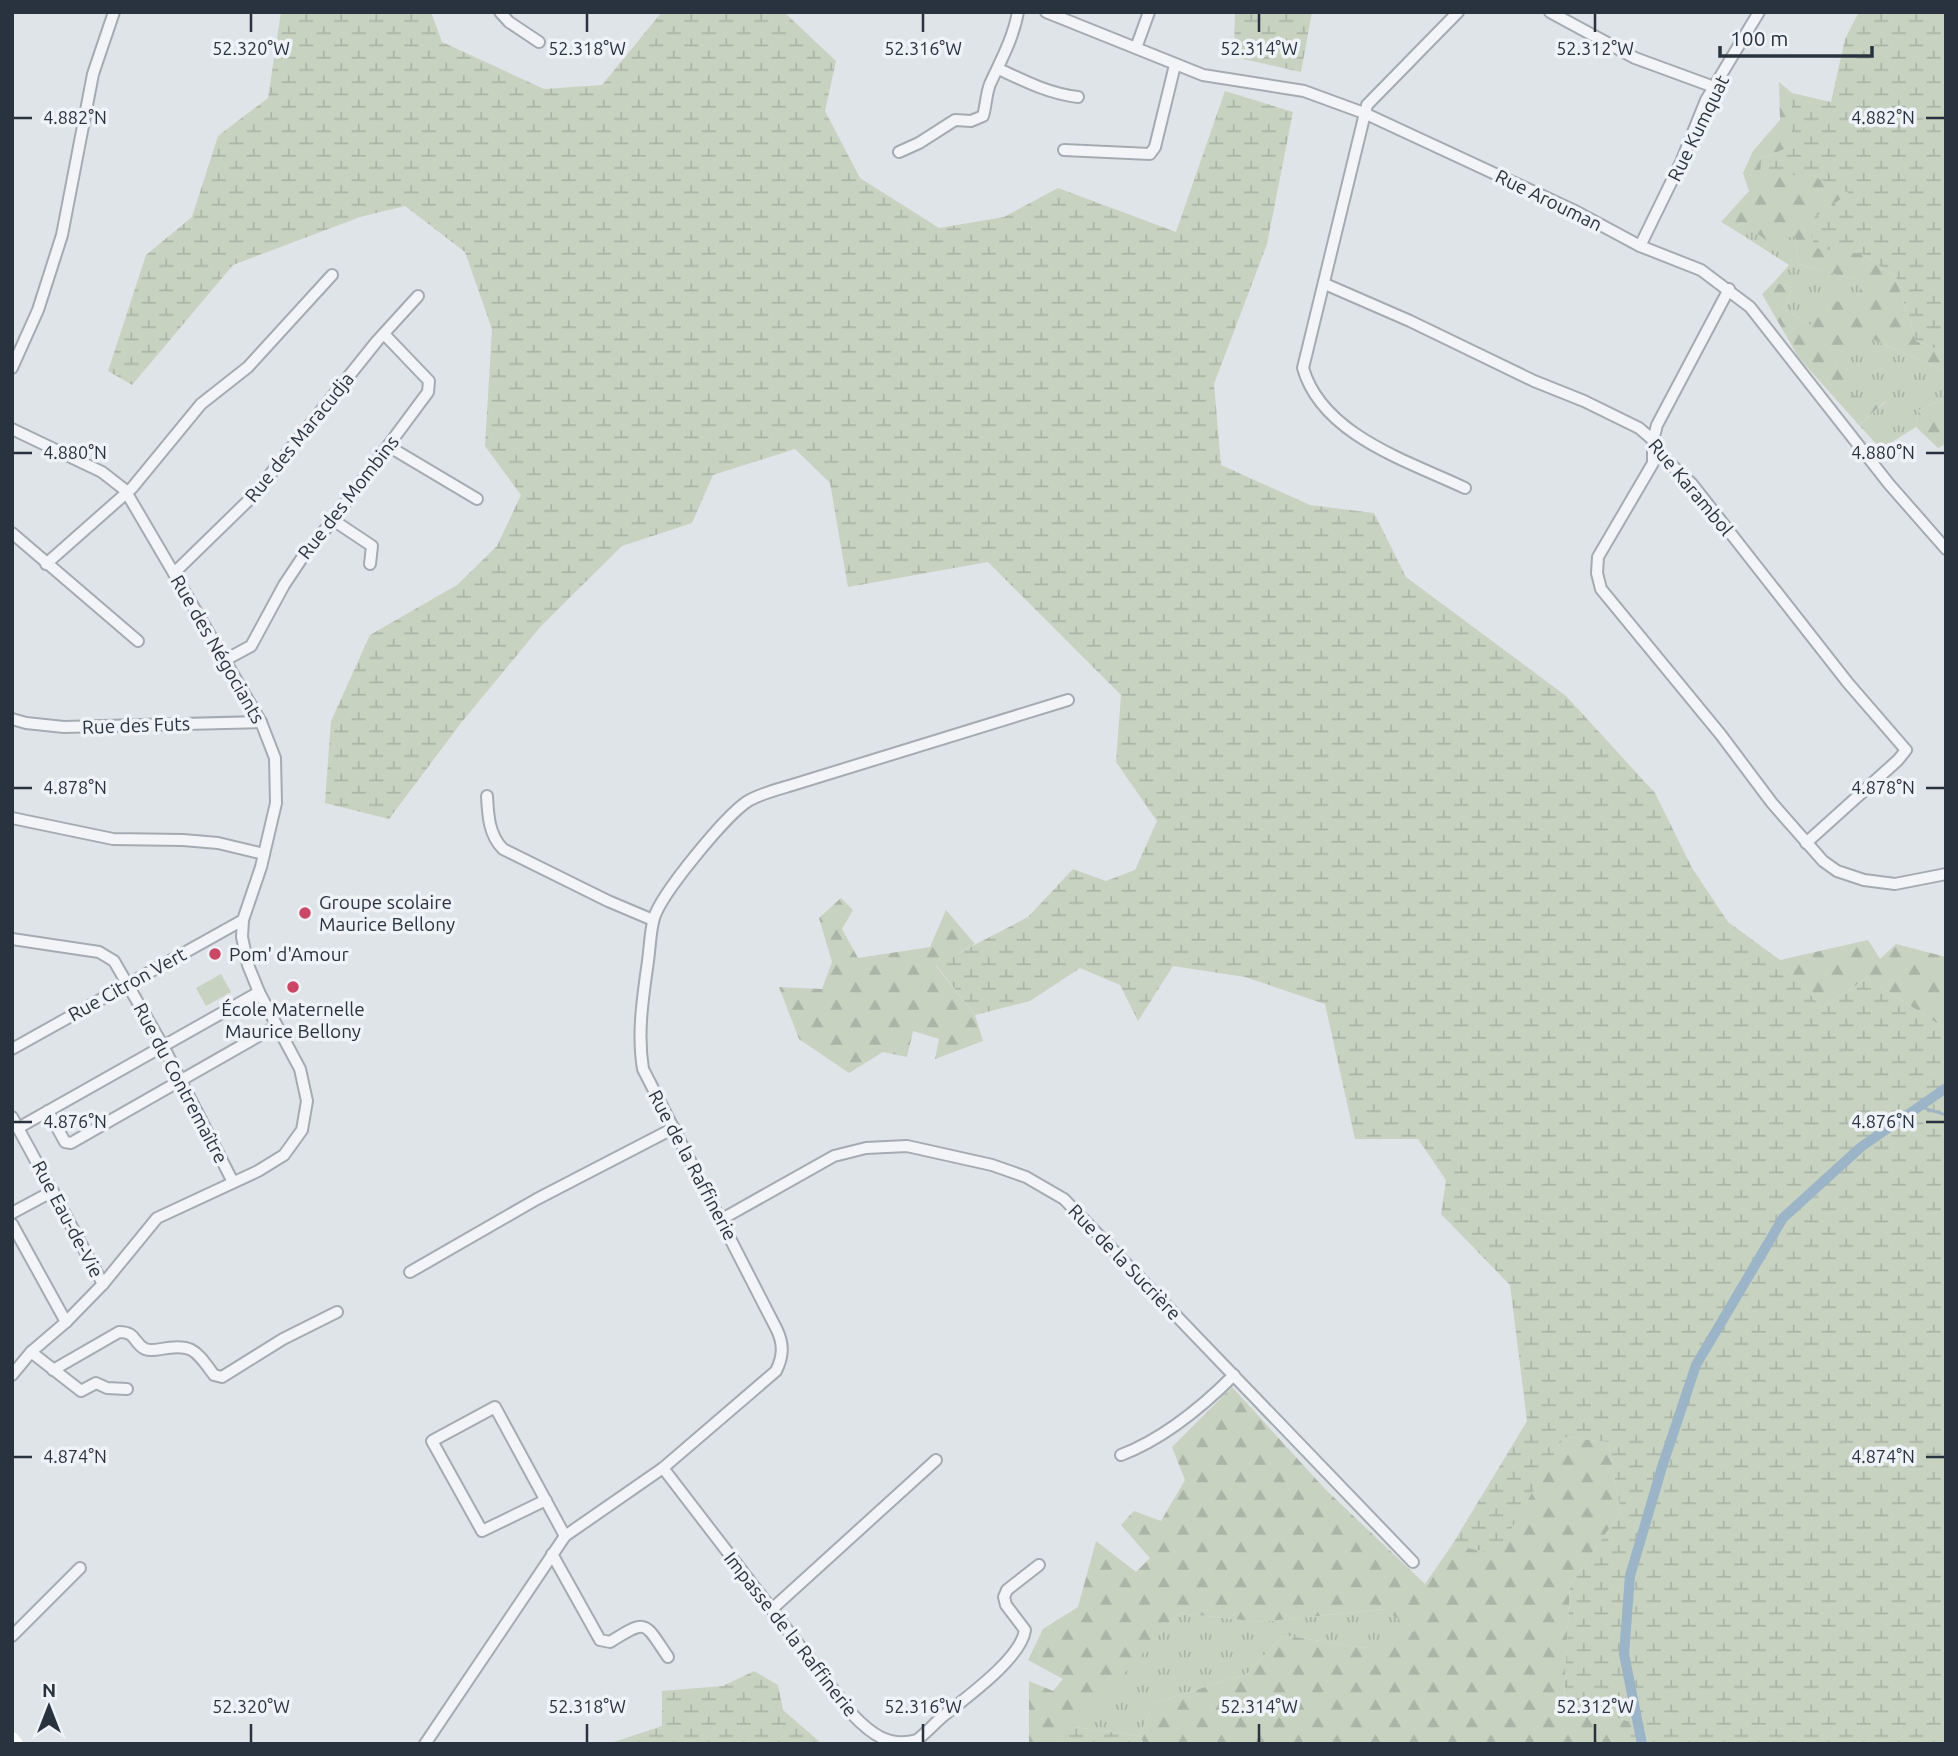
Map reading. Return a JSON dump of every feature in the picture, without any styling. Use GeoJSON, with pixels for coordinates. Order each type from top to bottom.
{"type":"FeatureCollection","features":[{"type":"Feature","properties":{"kind":"street"},"geometry":{"type":"LineString","coordinates":[[12,368],[38,310],[62,235],[93,74],[114,12]]}},
{"type":"Feature","properties":{"kind":"street"},"geometry":{"type":"LineString","coordinates":[[500,12],[509,22],[539,42]]}},
{"type":"Feature","properties":{"kind":"street"},"geometry":{"type":"LineString","coordinates":[[899,152],[919,143],[955,120],[971,121],[983,117],[989,86],[1015,30],[1018,12]]}},
{"type":"Feature","properties":{"kind":"street","name":"Rue Arouman"},"geometry":{"type":"LineString","coordinates":[[1045,12],[1203,75],[1304,90],[1364,113],[1573,210],[1640,246],[1701,270],[1750,307],[1889,484],[1946,549]]}},
{"type":"Feature","properties":{"kind":"street"},"geometry":{"type":"LineString","coordinates":[[1136,48],[1149,12]]}},
{"type":"Feature","properties":{"kind":"street"},"geometry":{"type":"LineString","coordinates":[[1458,12],[1372,98],[1364,113],[1303,368],[1314,396],[1348,429],[1465,488]]}},
{"type":"Feature","properties":{"kind":"street"},"geometry":{"type":"LineString","coordinates":[[1550,12],[1635,58],[1714,87]]}},
{"type":"Feature","properties":{"kind":"street","name":"Rue Kumquat"},"geometry":{"type":"LineString","coordinates":[[1640,246],[1714,87],[1759,12]]}},
{"type":"Feature","properties":{"kind":"street"},"geometry":{"type":"LineString","coordinates":[[1064,150],[1150,154],[1155,147],[1175,65]]}},
{"type":"Feature","properties":{"kind":"street"},"geometry":{"type":"LineString","coordinates":[[999,69],[1065,96],[1078,97]]}},
{"type":"Feature","properties":{"kind":"street"},"geometry":{"type":"LineString","coordinates":[[46,564],[127,493],[201,404],[248,367],[332,275]]}},
{"type":"Feature","properties":{"kind":"street","name":"Rue Karambol"},"geometry":{"type":"LineString","coordinates":[[1325,284],[1639,428],[1653,440],[1665,459],[1692,484],[1848,683],[1906,750],[1806,843]]}},
{"type":"Feature","properties":{"kind":"street"},"geometry":{"type":"LineString","coordinates":[[1729,289],[1657,425],[1653,440],[1653,463],[1598,557],[1597,573],[1601,589],[1806,843],[1837,871],[1864,880],[1895,884],[1946,874]]}},
{"type":"Feature","properties":{"kind":"street","name":"Rue des Maracudja"},"geometry":{"type":"LineString","coordinates":[[174,573],[253,496],[377,341],[418,296]]}},
{"type":"Feature","properties":{"kind":"street","name":"Rue des Mombins"},"geometry":{"type":"LineString","coordinates":[[225,660],[251,646],[295,568],[428,391],[429,380],[384,334]]}},
{"type":"Feature","properties":{"kind":"street","name":"Rue des Négociants"},"geometry":{"type":"LineString","coordinates":[[12,429],[102,472],[127,493],[261,722],[275,758],[276,803],[264,854],[243,920],[242,937],[248,965],[259,992],[300,1069],[307,1101],[302,1130],[284,1155],[258,1171],[157,1219],[103,1284],[66,1322],[31,1352],[12,1375]]}},
{"type":"Feature","properties":{"kind":"street"},"geometry":{"type":"LineString","coordinates":[[388,446],[478,499]]}},
{"type":"Feature","properties":{"kind":"street"},"geometry":{"type":"LineString","coordinates":[[333,520],[372,546],[373,557],[370,564]]}},
{"type":"Feature","properties":{"kind":"street"},"geometry":{"type":"LineString","coordinates":[[12,533],[138,641]]}},
{"type":"Feature","properties":{"kind":"street","name":"Rue de la Raffinerie"},"geometry":{"type":"LineString","coordinates":[[425,1744],[565,1536],[663,1468],[776,1371],[780,1362],[780,1336],[643,1069],[640,1051],[641,1013],[653,920],[663,900],[706,844],[748,801],[1068,700]]}},
{"type":"Feature","properties":{"kind":"street","name":"Rue des Futs"},"geometry":{"type":"LineString","coordinates":[[12,719],[64,727],[261,722]]}},
{"type":"Feature","properties":{"kind":"street"},"geometry":{"type":"LineString","coordinates":[[487,796],[491,829],[495,841],[503,849],[653,920]]}},
{"type":"Feature","properties":{"kind":"street"},"geometry":{"type":"LineString","coordinates":[[12,818],[113,839],[206,842],[264,854]]}},
{"type":"Feature","properties":{"kind":"street","name":"Rue Citron Vert"},"geometry":{"type":"LineString","coordinates":[[12,1049],[243,920]]}},
{"type":"Feature","properties":{"kind":"street","name":"Rue du Contremaître"},"geometry":{"type":"LineString","coordinates":[[12,939],[99,952],[114,961],[163,1046],[233,1182]]}},
{"type":"Feature","properties":{"kind":"street"},"geometry":{"type":"LineString","coordinates":[[18,1128],[259,992]]}},
{"type":"Feature","properties":{"kind":"street"},"geometry":{"type":"LineString","coordinates":[[48,1111],[65,1142],[71,1143],[276,1026]]}},
{"type":"Feature","properties":{"kind":"street","name":"Rue Eau-de-Vie"},"geometry":{"type":"LineString","coordinates":[[12,1117],[103,1284]]}},
{"type":"Feature","properties":{"kind":"street"},"geometry":{"type":"LineString","coordinates":[[411,1272],[537,1199],[674,1128]]}},
{"type":"Feature","properties":{"kind":"street","name":"Rue de la Sucrière"},"geometry":{"type":"LineString","coordinates":[[722,1219],[834,1156],[866,1148],[907,1146],[992,1165],[1026,1177],[1064,1199],[1413,1562]]}},
{"type":"Feature","properties":{"kind":"street"},"geometry":{"type":"LineString","coordinates":[[12,1213],[53,1191]]}},
{"type":"Feature","properties":{"kind":"street"},"geometry":{"type":"LineString","coordinates":[[12,1224],[66,1322]]}},
{"type":"Feature","properties":{"kind":"street"},"geometry":{"type":"LineString","coordinates":[[53,1370],[119,1332],[126,1332],[133,1335],[142,1348],[149,1350],[180,1345],[188,1347],[198,1353],[214,1375],[222,1377],[283,1339],[337,1312]]}},
{"type":"Feature","properties":{"kind":"street"},"geometry":{"type":"LineString","coordinates":[[31,1352],[81,1391],[96,1383],[107,1388],[127,1389]]}},
{"type":"Feature","properties":{"kind":"street"},"geometry":{"type":"LineString","coordinates":[[1121,1455],[1157,1437],[1234,1375]]}},
{"type":"Feature","properties":{"kind":"street"},"geometry":{"type":"LineString","coordinates":[[545,1500],[482,1531],[432,1441],[495,1407],[565,1536]]}},
{"type":"Feature","properties":{"kind":"street"},"geometry":{"type":"LineString","coordinates":[[772,1609],[936,1460]]}},
{"type":"Feature","properties":{"kind":"street","name":"Impasse de la Raffinerie"},"geometry":{"type":"LineString","coordinates":[[663,1468],[861,1723],[884,1739],[908,1742],[917,1740],[989,1678],[1019,1645],[1025,1630],[1006,1605],[1004,1597],[1007,1590],[1039,1565]]}},
{"type":"Feature","properties":{"kind":"street"},"geometry":{"type":"LineString","coordinates":[[552,1554],[600,1640],[610,1642],[641,1625],[648,1628],[668,1657]]}},
{"type":"Feature","properties":{"kind":"street"},"geometry":{"type":"LineString","coordinates":[[12,1636],[80,1568]]}},
{"type":"Feature","properties":{"kind":"street"},"geometry":{"type":"LineString","coordinates":[[12,1739],[16,1744]]}},
{"type":"Feature","properties":{"kind":"green space"},"geometry":{"type":"Polygon","coordinates":[[[281,12],[431,12],[442,42],[544,89],[602,85],[662,12],[784,12],[836,61],[825,111],[860,178],[939,228],[1004,217],[1058,188],[1176,232],[1225,91],[1293,112],[1267,244],[1214,384],[1221,465],[1310,505],[1374,513],[1406,577],[1566,696],[1655,793],[1692,868],[1728,922],[1780,960],[1822,1008],[1867,978],[1946,1029],[1946,1744],[1630,1744],[1631,1722],[1564,1703],[1570,1584],[1621,1512],[1608,1442],[1564,1437],[1497,1554],[1452,1545],[1527,1421],[1510,1285],[1441,1214],[1446,1180],[1418,1139],[1355,1139],[1325,1004],[1245,977],[1173,966],[1138,1021],[1120,985],[1080,968],[1030,1001],[975,1015],[936,965],[1028,917],[1073,869],[1106,881],[1135,870],[1157,821],[1116,762],[1121,695],[988,562],[848,587],[830,483],[795,449],[713,475],[692,523],[622,546],[541,626],[461,723],[389,819],[325,803],[331,721],[370,635],[457,585],[497,546],[521,495],[485,446],[492,329],[465,252],[405,206],[360,217],[233,265],[132,385],[108,371],[146,255],[192,217],[218,136],[268,98],[281,12]]]}},
{"type":"Feature","properties":{"kind":"green space"},"geometry":{"type":"Polygon","coordinates":[[[1235,12],[1312,12],[1301,72],[1234,57],[1235,12]]]}},
{"type":"Feature","properties":{"kind":"green space"},"geometry":{"type":"Polygon","coordinates":[[[1859,12],[1946,12],[1946,353],[1916,341],[1896,277],[1862,254],[1815,248],[1808,222],[1849,193],[1809,174],[1760,177],[1761,159],[1792,146],[1792,93],[1831,102],[1845,39],[1859,12]]]}},
{"type":"Feature","properties":{"kind":"green space"},"geometry":{"type":"Polygon","coordinates":[[[1779,82],[1792,93],[1792,146],[1761,159],[1809,174],[1850,193],[1862,254],[1896,277],[1916,341],[1946,353],[1946,371],[1872,339],[1851,340],[1835,366],[1848,378],[1850,395],[1886,401],[1859,425],[1799,358],[1762,294],[1774,282],[1793,288],[1783,309],[1811,325],[1822,301],[1855,302],[1863,282],[1799,264],[1795,236],[1766,240],[1742,222],[1733,229],[1721,222],[1749,191],[1743,173],[1753,151],[1780,120],[1779,82]]]}},
{"type":"Feature","properties":{"kind":"green space"},"geometry":{"type":"Polygon","coordinates":[[[1742,222],[1766,239],[1795,236],[1799,264],[1863,282],[1855,302],[1811,325],[1783,309],[1793,288],[1774,282],[1789,265],[1733,229],[1742,222]]]}},
{"type":"Feature","properties":{"kind":"green space"},"geometry":{"type":"Polygon","coordinates":[[[1851,339],[1872,339],[1946,371],[1946,400],[1919,410],[1916,427],[1881,449],[1859,425],[1886,402],[1850,396],[1835,366],[1851,339]]]}},
{"type":"Feature","properties":{"kind":"green space"},"geometry":{"type":"Polygon","coordinates":[[[1946,400],[1946,444],[1938,448],[1916,427],[1919,410],[1946,400]]]}},
{"type":"Feature","properties":{"kind":"green space"},"geometry":{"type":"Polygon","coordinates":[[[841,898],[853,910],[842,929],[858,958],[930,947],[946,910],[975,944],[936,966],[975,1015],[983,1041],[935,1059],[939,1039],[913,1031],[907,1057],[883,1052],[849,1073],[799,1039],[779,987],[822,989],[832,962],[819,918],[841,898]]]}},
{"type":"Feature","properties":{"kind":"green space"},"geometry":{"type":"Polygon","coordinates":[[[1868,940],[1880,959],[1896,944],[1946,957],[1946,1029],[1867,978],[1822,1008],[1780,960],[1868,940]]]}},
{"type":"Feature","properties":{"kind":"green space"},"geometry":{"type":"Polygon","coordinates":[[[221,974],[231,992],[206,1006],[196,988],[221,974]]]}},
{"type":"Feature","properties":{"kind":"green space"},"geometry":{"type":"Polygon","coordinates":[[[1232,1387],[1325,1489],[1425,1584],[1452,1545],[1497,1553],[1564,1437],[1608,1442],[1621,1512],[1570,1584],[1564,1704],[1632,1722],[1630,1744],[1144,1744],[1139,1736],[1154,1703],[1247,1674],[1283,1635],[1363,1648],[1415,1631],[1384,1609],[1261,1622],[1179,1613],[1060,1744],[1029,1744],[1029,1681],[1053,1691],[1063,1679],[1028,1660],[1043,1629],[1078,1607],[1096,1541],[1136,1572],[1150,1558],[1121,1525],[1134,1511],[1161,1521],[1185,1480],[1172,1447],[1232,1387]]]}},
{"type":"Feature","properties":{"kind":"green space"},"geometry":{"type":"Polygon","coordinates":[[[1384,1609],[1416,1631],[1363,1648],[1283,1635],[1247,1674],[1154,1703],[1139,1736],[1075,1727],[1179,1613],[1261,1622],[1384,1609]]]}},
{"type":"Feature","properties":{"kind":"green space"},"geometry":{"type":"Polygon","coordinates":[[[754,1671],[778,1685],[783,1710],[821,1743],[608,1744],[662,1726],[662,1691],[723,1686],[754,1671]]]}},
{"type":"Feature","properties":{"kind":"green space"},"geometry":{"type":"Polygon","coordinates":[[[1075,1727],[1139,1736],[1143,1744],[1060,1744],[1075,1727]]]}},
{"type":"Feature","properties":{"kind":"waterway"},"geometry":{"type":"LineString","coordinates":[[1642,1744],[1624,1654],[1630,1576],[1696,1365],[1783,1218],[1861,1147],[1946,1088]]}},
{"type":"Feature","properties":{"kind":"waterway"},"geometry":{"type":"LineString","coordinates":[[1921,1107],[1946,1115]]}},
{"type":"Feature","properties":{"kind":"place","name":"Groupe scolaire Maurice Bellony"},"geometry":{"type":"Point","coordinates":[305,913]}},
{"type":"Feature","properties":{"kind":"place","name":"Pom' d'Amour"},"geometry":{"type":"Point","coordinates":[215,954]}},
{"type":"Feature","properties":{"kind":"place","name":"École Maternelle Maurice Bellony"},"geometry":{"type":"Point","coordinates":[293,987]}}]}
